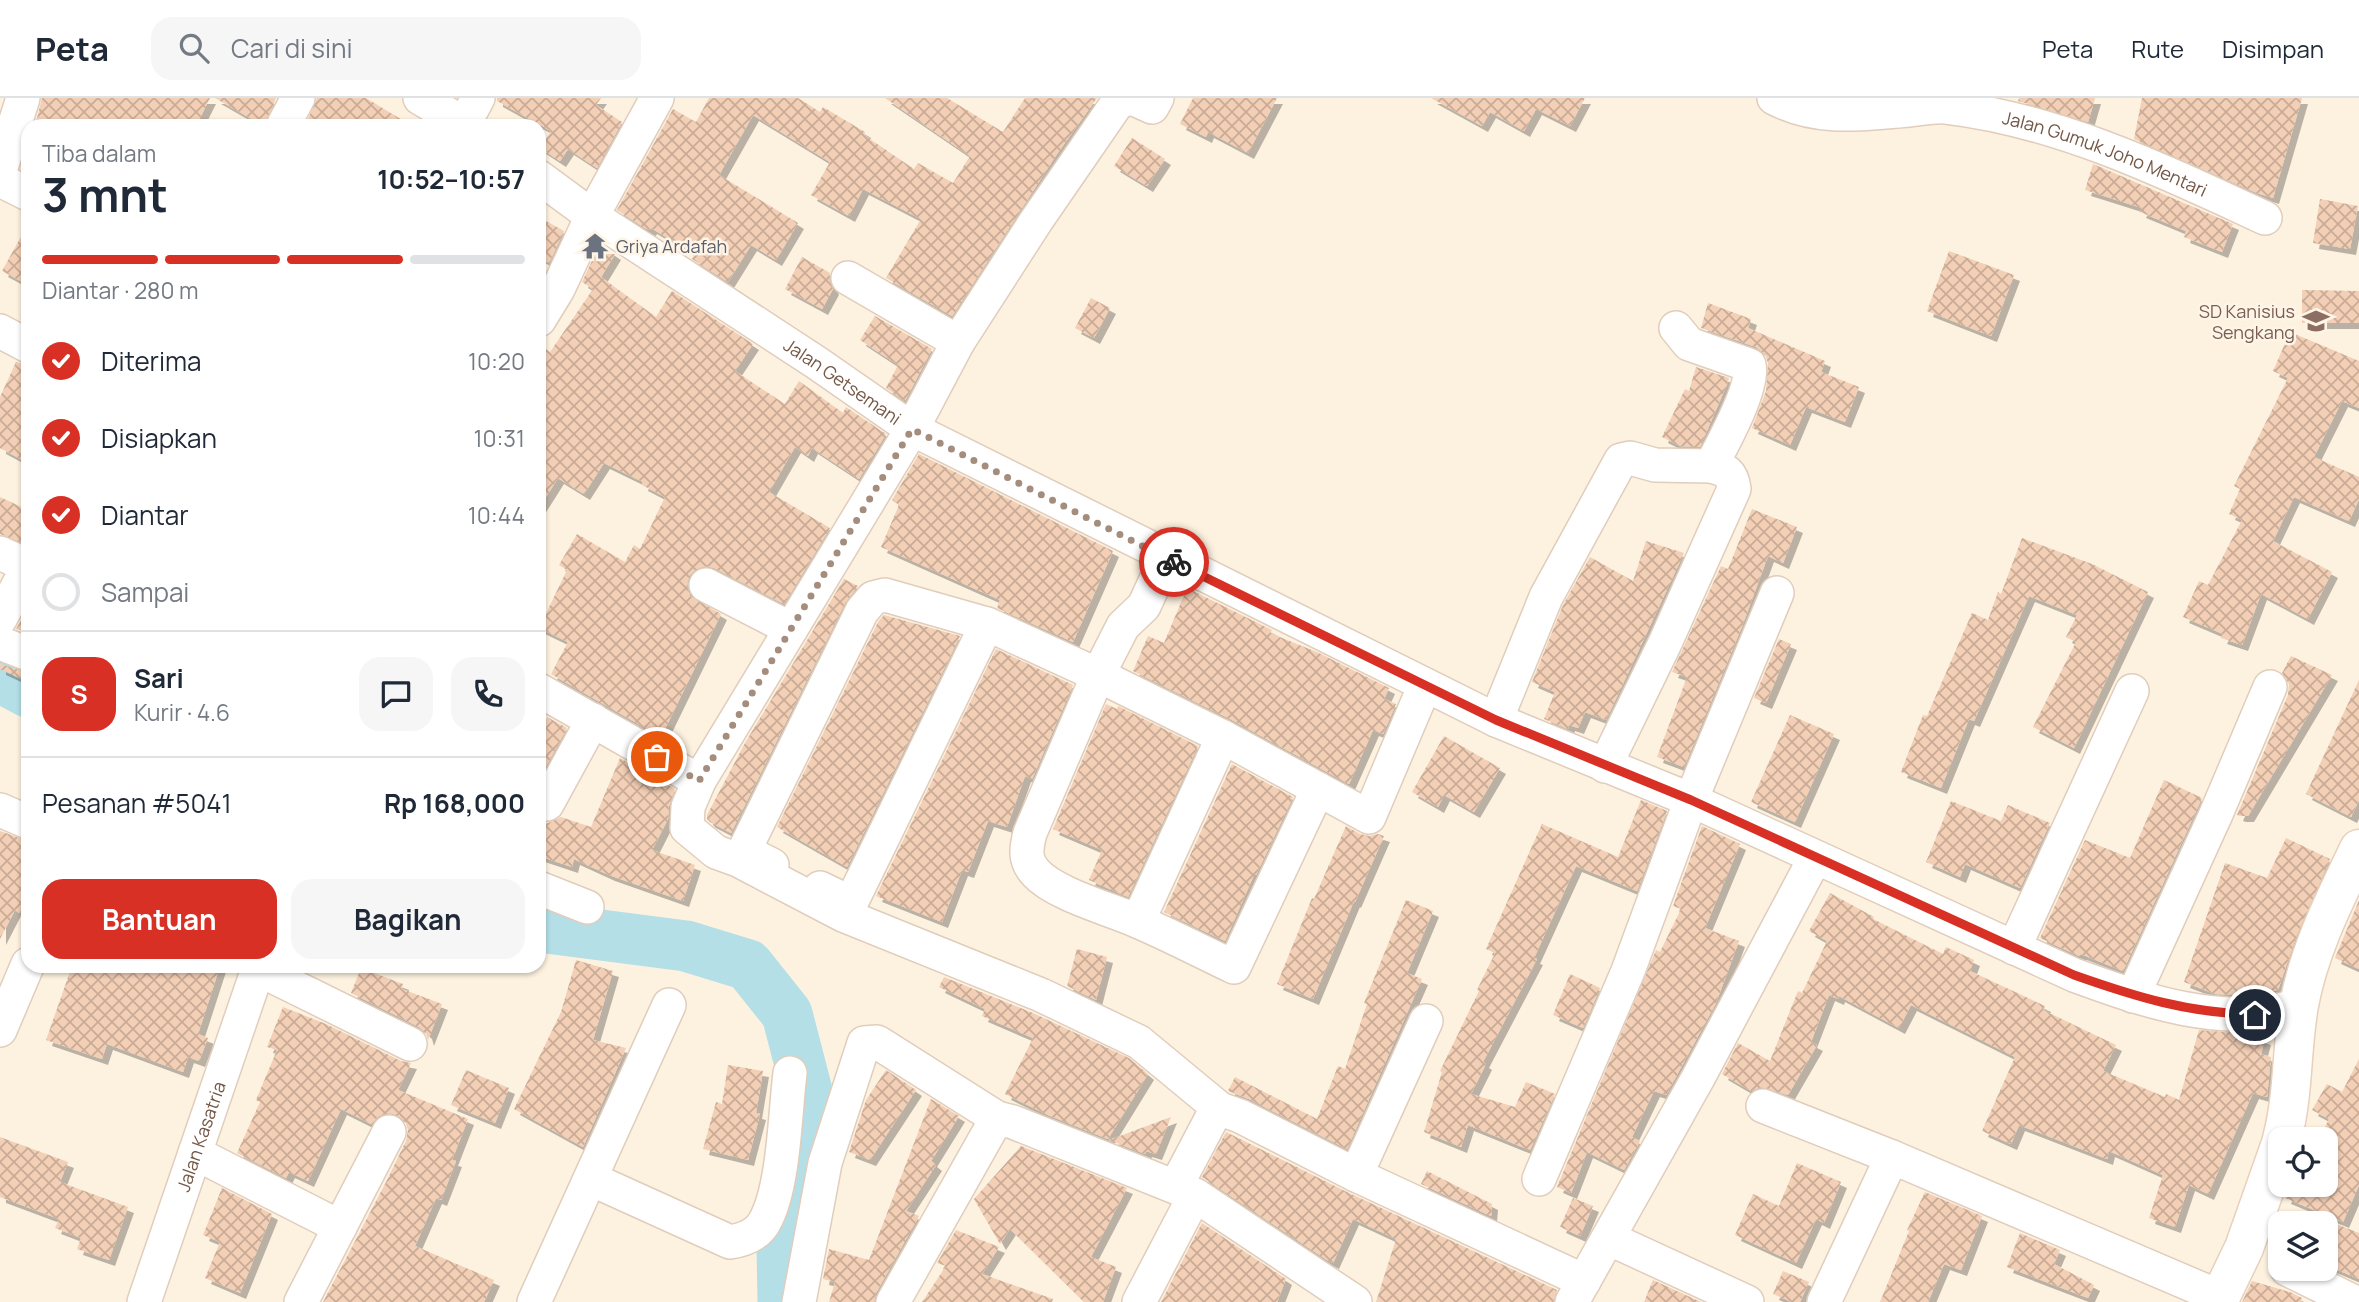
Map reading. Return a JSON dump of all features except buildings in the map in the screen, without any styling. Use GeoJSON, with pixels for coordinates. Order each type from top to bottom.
{"type":"FeatureCollection","features":[{"type":"Feature","properties":{"kind":"main road"},"geometry":{"type":"LineString","coordinates":[[2284,1127],[2292,1091],[2299,1005],[2321,929],[2359,849]]}},
{"type":"Feature","properties":{"kind":"main road"},"geometry":{"type":"LineString","coordinates":[[2219,1300],[2244,1248],[2268,1180]]}},
{"type":"Feature","properties":{"kind":"street"},"geometry":{"type":"LineString","coordinates":[[0,171],[23,98]]}},
{"type":"Feature","properties":{"kind":"street"},"geometry":{"type":"LineString","coordinates":[[287,119],[298,98]]}},
{"type":"Feature","properties":{"kind":"street"},"geometry":{"type":"LineString","coordinates":[[420,98],[470,116]]}},
{"type":"Feature","properties":{"kind":"street"},"geometry":{"type":"LineString","coordinates":[[546,309],[592,216],[657,98]]}},
{"type":"Feature","properties":{"kind":"street"},"geometry":{"type":"LineString","coordinates":[[1157,98],[1152,107],[1132,99],[1118,102],[1036,221],[958,342],[912,429],[699,781],[688,807],[687,828],[716,852],[738,860],[843,915],[1041,995],[1139,1042],[1220,1109],[1240,1116],[1356,1175],[1578,1292],[1698,1078],[1815,858]]}},
{"type":"Feature","properties":{"kind":"street","name":"Jalan Gumuk Joho Mentari"},"geometry":{"type":"LineString","coordinates":[[1774,98],[1794,108],[1831,115],[1943,107],[2038,127],[2134,158],[2265,218]]}},
{"type":"Feature","properties":{"kind":"street"},"geometry":{"type":"LineString","coordinates":[[0,180],[21,190]]}},
{"type":"Feature","properties":{"kind":"street","name":"Jalan Getsemani"},"geometry":{"type":"LineString","coordinates":[[546,182],[592,216],[817,363],[912,429],[1496,720],[1691,800],[2074,975],[2133,996],[2174,1007],[2218,1013],[2255,1015],[2278,1012],[2299,1005]]}},
{"type":"Feature","properties":{"kind":"street"},"geometry":{"type":"LineString","coordinates":[[848,278],[958,342]]}},
{"type":"Feature","properties":{"kind":"street"},"geometry":{"type":"LineString","coordinates":[[1676,328],[1689,344],[1749,365],[1751,370],[1732,427],[1711,466]]}},
{"type":"Feature","properties":{"kind":"street"},"geometry":{"type":"LineString","coordinates":[[0,331],[21,342]]}},
{"type":"Feature","properties":{"kind":"street"},"geometry":{"type":"LineString","coordinates":[[1496,720],[1546,597],[1621,460],[1630,458],[1655,464],[1711,466],[1727,470],[1733,478],[1734,489],[1665,643],[1605,766]]}},
{"type":"Feature","properties":{"kind":"street"},"geometry":{"type":"LineString","coordinates":[[0,553],[21,564]]}},
{"type":"Feature","properties":{"kind":"street"},"geometry":{"type":"LineString","coordinates":[[1157,553],[1144,606],[1123,626],[1098,675],[1030,833],[1026,850],[1028,861],[1043,879],[1053,886],[1138,921],[1234,967],[1318,789]]}},
{"type":"Feature","properties":{"kind":"street"},"geometry":{"type":"LineString","coordinates":[[0,619],[21,580]]}},
{"type":"Feature","properties":{"kind":"street"},"geometry":{"type":"LineString","coordinates":[[706,585],[791,629]]}},
{"type":"Feature","properties":{"kind":"street"},"geometry":{"type":"LineString","coordinates":[[1539,1179],[1628,971],[1691,800],[1777,593]]}},
{"type":"Feature","properties":{"kind":"street"},"geometry":{"type":"LineString","coordinates":[[987,624],[851,903],[744,851],[869,601],[877,596],[886,595],[987,624],[1223,737],[1369,817],[1425,685]]}},
{"type":"Feature","properties":{"kind":"street"},"geometry":{"type":"LineString","coordinates":[[0,643],[21,651]]}},
{"type":"Feature","properties":{"kind":"street"},"geometry":{"type":"LineString","coordinates":[[2133,996],[2216,814],[2270,687]]}},
{"type":"Feature","properties":{"kind":"street"},"geometry":{"type":"LineString","coordinates":[[2014,948],[2132,691]]}},
{"type":"Feature","properties":{"kind":"street"},"geometry":{"type":"LineString","coordinates":[[546,694],[699,781]]}},
{"type":"Feature","properties":{"kind":"street"},"geometry":{"type":"LineString","coordinates":[[547,804],[593,720]]}},
{"type":"Feature","properties":{"kind":"street"},"geometry":{"type":"LineString","coordinates":[[1138,921],[1223,737]]}},
{"type":"Feature","properties":{"kind":"street"},"geometry":{"type":"LineString","coordinates":[[0,810],[21,819]]}},
{"type":"Feature","properties":{"kind":"street"},"geometry":{"type":"LineString","coordinates":[[546,891],[587,907]]}},
{"type":"Feature","properties":{"kind":"street"},"geometry":{"type":"LineString","coordinates":[[2,1017],[24,973]]}},
{"type":"Feature","properties":{"kind":"street","name":"Jalan Kasatria"},"geometry":{"type":"LineString","coordinates":[[144,1302],[257,973]]}},
{"type":"Feature","properties":{"kind":"street"},"geometry":{"type":"LineString","coordinates":[[269,973],[410,1044]]}},
{"type":"Feature","properties":{"kind":"street"},"geometry":{"type":"LineString","coordinates":[[534,1302],[669,1005]]}},
{"type":"Feature","properties":{"kind":"street"},"geometry":{"type":"LineString","coordinates":[[1356,1175],[1426,1021]]}},
{"type":"Feature","properties":{"kind":"street"},"geometry":{"type":"LineString","coordinates":[[799,1302],[825,1163],[864,1043],[877,1042],[997,1118],[1186,1191],[1355,1302]]}},
{"type":"Feature","properties":{"kind":"street"},"geometry":{"type":"LineString","coordinates":[[591,1179],[730,1242],[746,1240],[765,1223],[778,1180],[790,1073]]}},
{"type":"Feature","properties":{"kind":"street"},"geometry":{"type":"LineString","coordinates":[[1763,1106],[1892,1157],[2219,1300]]}},
{"type":"Feature","properties":{"kind":"street"},"geometry":{"type":"LineString","coordinates":[[1139,1302],[1186,1191],[1216,1110],[1220,1109]]}},
{"type":"Feature","properties":{"kind":"street"},"geometry":{"type":"LineString","coordinates":[[893,1302],[997,1118]]}},
{"type":"Feature","properties":{"kind":"street"},"geometry":{"type":"LineString","coordinates":[[301,1302],[389,1132]]}},
{"type":"Feature","properties":{"kind":"street"},"geometry":{"type":"LineString","coordinates":[[195,1153],[340,1227]]}},
{"type":"Feature","properties":{"kind":"street"},"geometry":{"type":"LineString","coordinates":[[1824,1302],[1892,1157]]}},
{"type":"Feature","properties":{"kind":"street"},"geometry":{"type":"LineString","coordinates":[[1608,1237],[1747,1302]]}},
{"type":"Feature","properties":{"kind":"street"},"geometry":{"type":"LineString","coordinates":[[2244,1248],[2268,1260]]}},
{"type":"Feature","properties":{"kind":"street"},"geometry":{"type":"LineString","coordinates":[[2311,1281],[2354,1302]]}},
{"type":"Feature","properties":{"kind":"waterway"},"geometry":{"type":"LineString","coordinates":[[0,677],[21,688]]}},
{"type":"Feature","properties":{"kind":"waterway"},"geometry":{"type":"LineString","coordinates":[[546,928],[686,946],[748,965],[787,1014],[809,1099],[782,1247],[783,1302]]}},
{"type":"Feature","properties":{"kind":"way so far"},"geometry":{"type":"LineString","coordinates":[[657,757],[699,781],[912,429],[1174,562]]}},
{"type":"Feature","properties":{"kind":"place","name":"Griya Ardafah"},"geometry":{"type":"Point","coordinates":[595,246]}},
{"type":"Feature","properties":{"kind":"place","name":"SD Kanisius Sengkang"},"geometry":{"type":"Point","coordinates":[2316,321]}},
{"type":"Feature","properties":{"kind":"route"},"geometry":{"type":"LineString","coordinates":[[1174,562],[1496,720],[1691,800],[2074,975],[2174,1007],[2255,1015]]}}]}
